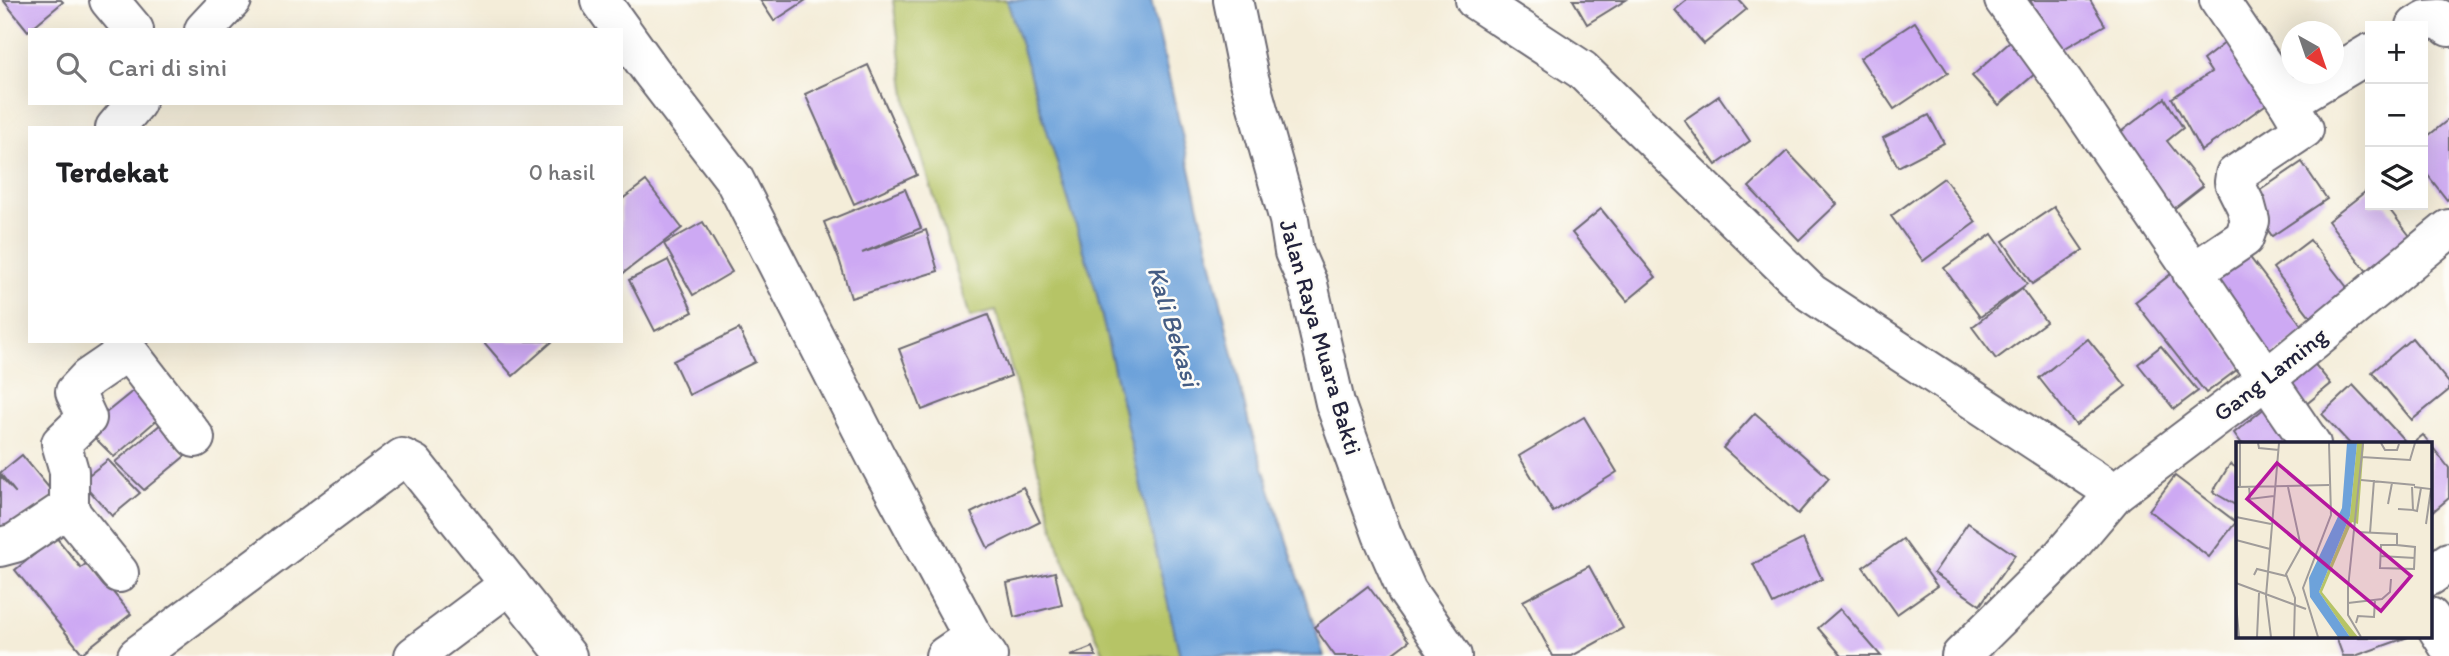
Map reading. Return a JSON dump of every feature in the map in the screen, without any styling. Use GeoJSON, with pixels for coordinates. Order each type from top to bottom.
{"type":"FeatureCollection","features":[{"type":"Feature","properties":{"kind":"street"},"geometry":{"type":"LineString","coordinates":[[108,0],[132,28]]}},
{"type":"Feature","properties":{"kind":"street"},"geometry":{"type":"LineString","coordinates":[[206,28],[232,0]]}},
{"type":"Feature","properties":{"kind":"street"},"geometry":{"type":"LineString","coordinates":[[600,0],[620,28]]}},
{"type":"Feature","properties":{"kind":"street","name":"Jalan Raya Muara Bakti"},"geometry":{"type":"LineString","coordinates":[[1233,0],[1249,78],[1289,220],[1294,252],[1308,284],[1335,403],[1382,534],[1407,591],[1452,656]]}},
{"type":"Feature","properties":{"kind":"street"},"geometry":{"type":"LineString","coordinates":[[1475,0],[1582,69],[1811,293],[2104,507]]}},
{"type":"Feature","properties":{"kind":"street"},"geometry":{"type":"LineString","coordinates":[[2004,0],[2310,442]]}},
{"type":"Feature","properties":{"kind":"street"},"geometry":{"type":"LineString","coordinates":[[2192,273],[2244,238],[2250,221],[2234,182],[2235,175],[2304,129],[2219,0]]}},
{"type":"Feature","properties":{"kind":"street"},"geometry":{"type":"LineString","coordinates":[[2424,21],[2440,19],[2449,27]]}},
{"type":"Feature","properties":{"kind":"street"},"geometry":{"type":"LineString","coordinates":[[623,32],[734,179],[876,457],[969,650]]}},
{"type":"Feature","properties":{"kind":"street"},"geometry":{"type":"LineString","coordinates":[[2288,102],[2365,56]]}},
{"type":"Feature","properties":{"kind":"street"},"geometry":{"type":"LineString","coordinates":[[116,126],[134,105]]}},
{"type":"Feature","properties":{"kind":"street","name":"Gang Laming"},"geometry":{"type":"LineString","coordinates":[[1961,656],[2061,557],[2104,507],[2265,380],[2449,229]]}},
{"type":"Feature","properties":{"kind":"street"},"geometry":{"type":"LineString","coordinates":[[119,573],[73,516],[69,507],[69,471],[61,443],[87,418],[75,391],[123,346],[195,438]]}},
{"type":"Feature","properties":{"kind":"street"},"geometry":{"type":"LineString","coordinates":[[137,656],[402,457],[414,464],[567,656]]}},
{"type":"Feature","properties":{"kind":"street"},"geometry":{"type":"LineString","coordinates":[[0,547],[15,543],[69,507]]}},
{"type":"Feature","properties":{"kind":"street"},"geometry":{"type":"LineString","coordinates":[[2432,575],[2449,562]]}},
{"type":"Feature","properties":{"kind":"street"},"geometry":{"type":"LineString","coordinates":[[414,656],[510,584]]}},
{"type":"Feature","properties":{"kind":"street"},"geometry":{"type":"LineString","coordinates":[[2432,620],[2449,647]]}},
{"type":"Feature","properties":{"kind":"green space"},"geometry":{"type":"Polygon","coordinates":[[[893,0],[1007,0],[1095,287],[1180,656],[1105,656],[1060,551],[996,311],[970,317],[908,110],[893,0]]]}},
{"type":"Feature","properties":{"kind":"water","name":"Kali Bekasi"},"geometry":{"type":"Polygon","coordinates":[[[1007,0],[1151,0],[1249,424],[1324,656],[1180,656],[1095,287],[1007,0]]]}},
{"type":"Feature","properties":{"kind":"building"},"geometry":{"type":"Polygon","coordinates":[[[3,0],[63,2],[32,28],[28,28],[28,31],[3,0]]]}},
{"type":"Feature","properties":{"kind":"building"},"geometry":{"type":"Polygon","coordinates":[[[760,0],[806,0],[774,21],[760,0]]]}},
{"type":"Feature","properties":{"kind":"building"},"geometry":{"type":"Polygon","coordinates":[[[1573,0],[1626,0],[1587,24],[1573,0]]]}},
{"type":"Feature","properties":{"kind":"building"},"geometry":{"type":"Polygon","coordinates":[[[1687,0],[1739,0],[1747,9],[1704,44],[1675,10],[1687,0]]]}},
{"type":"Feature","properties":{"kind":"building"},"geometry":{"type":"Polygon","coordinates":[[[2030,0],[2090,0],[2105,25],[2058,52],[2030,0]]]}},
{"type":"Feature","properties":{"kind":"building"},"geometry":{"type":"Polygon","coordinates":[[[1915,22],[1948,73],[1894,109],[1860,58],[1915,22]]]}},
{"type":"Feature","properties":{"kind":"building"},"geometry":{"type":"Polygon","coordinates":[[[2239,32],[2279,95],[2201,151],[2172,98],[2211,72],[2203,60],[2239,32]]]}},
{"type":"Feature","properties":{"kind":"building"},"geometry":{"type":"Polygon","coordinates":[[[2019,34],[2045,65],[1999,105],[1972,76],[2019,34]]]}},
{"type":"Feature","properties":{"kind":"building"},"geometry":{"type":"Polygon","coordinates":[[[868,65],[917,175],[854,204],[805,94],[868,65]]]}},
{"type":"Feature","properties":{"kind":"building"},"geometry":{"type":"Polygon","coordinates":[[[1719,96],[1750,141],[1716,165],[1684,120],[1719,96]]]}},
{"type":"Feature","properties":{"kind":"building"},"geometry":{"type":"Polygon","coordinates":[[[2165,98],[2183,128],[2167,141],[2203,186],[2171,211],[2113,138],[2165,98]]]}},
{"type":"Feature","properties":{"kind":"building"},"geometry":{"type":"Polygon","coordinates":[[[1929,115],[1944,143],[1898,167],[1883,138],[1929,115]]]}},
{"type":"Feature","properties":{"kind":"building"},"geometry":{"type":"Polygon","coordinates":[[[2449,119],[2447,200],[2428,175],[2428,136],[2449,119]]]}},
{"type":"Feature","properties":{"kind":"building"},"geometry":{"type":"Polygon","coordinates":[[[1787,151],[1837,204],[1799,240],[1749,187],[1787,151]]]}},
{"type":"Feature","properties":{"kind":"building"},"geometry":{"type":"Polygon","coordinates":[[[2302,162],[2327,199],[2272,236],[2247,199],[2302,162]]]}},
{"type":"Feature","properties":{"kind":"building"},"geometry":{"type":"Polygon","coordinates":[[[1944,178],[1976,222],[1923,261],[1891,216],[1944,178]]]}},
{"type":"Feature","properties":{"kind":"building"},"geometry":{"type":"Polygon","coordinates":[[[646,181],[682,228],[623,273],[623,198],[646,181]]]}},
{"type":"Feature","properties":{"kind":"building"},"geometry":{"type":"Polygon","coordinates":[[[905,189],[921,228],[862,253],[926,230],[938,271],[851,298],[824,222],[905,189]]]}},
{"type":"Feature","properties":{"kind":"building"},"geometry":{"type":"Polygon","coordinates":[[[2365,192],[2365,210],[2390,210],[2416,244],[2372,278],[2328,221],[2365,192]]]}},
{"type":"Feature","properties":{"kind":"building"},"geometry":{"type":"Polygon","coordinates":[[[2054,207],[2083,250],[2032,284],[2003,241],[2054,207]]]}},
{"type":"Feature","properties":{"kind":"building"},"geometry":{"type":"Polygon","coordinates":[[[1601,209],[1656,277],[1627,301],[1572,233],[1601,209]]]}},
{"type":"Feature","properties":{"kind":"building"},"geometry":{"type":"Polygon","coordinates":[[[703,222],[732,272],[693,295],[664,244],[703,222]]]}},
{"type":"Feature","properties":{"kind":"building"},"geometry":{"type":"Polygon","coordinates":[[[1992,234],[2027,284],[1980,317],[1944,268],[1992,234]]]}},
{"type":"Feature","properties":{"kind":"building"},"geometry":{"type":"Polygon","coordinates":[[[2310,240],[2353,295],[2316,324],[2273,268],[2310,240]]]}},
{"type":"Feature","properties":{"kind":"building"},"geometry":{"type":"Polygon","coordinates":[[[2239,243],[2306,331],[2265,361],[2198,273],[2239,243]]]}},
{"type":"Feature","properties":{"kind":"building"},"geometry":{"type":"Polygon","coordinates":[[[668,260],[693,312],[655,331],[629,280],[668,260]]]}},
{"type":"Feature","properties":{"kind":"building"},"geometry":{"type":"Polygon","coordinates":[[[2171,274],[2242,366],[2206,393],[2135,302],[2171,274]]]}},
{"type":"Feature","properties":{"kind":"building"},"geometry":{"type":"Polygon","coordinates":[[[2022,289],[2046,322],[1996,359],[1972,327],[2022,289]]]}},
{"type":"Feature","properties":{"kind":"building"},"geometry":{"type":"Polygon","coordinates":[[[988,315],[1011,376],[922,410],[899,349],[988,315]]]}},
{"type":"Feature","properties":{"kind":"building"},"geometry":{"type":"Polygon","coordinates":[[[739,329],[755,362],[689,395],[673,361],[739,329]]]}},
{"type":"Feature","properties":{"kind":"building"},"geometry":{"type":"Polygon","coordinates":[[[2412,338],[2449,383],[2449,390],[2412,420],[2372,372],[2412,338]]]}},
{"type":"Feature","properties":{"kind":"building"},"geometry":{"type":"Polygon","coordinates":[[[2088,339],[2126,386],[2076,425],[2039,378],[2088,339]]]}},
{"type":"Feature","properties":{"kind":"building"},"geometry":{"type":"Polygon","coordinates":[[[485,343],[551,343],[513,376],[485,343]]]}},
{"type":"Feature","properties":{"kind":"building"},"geometry":{"type":"Polygon","coordinates":[[[2161,346],[2198,391],[2174,409],[2138,364],[2161,346]]]}},
{"type":"Feature","properties":{"kind":"building"},"geometry":{"type":"Polygon","coordinates":[[[2312,361],[2331,384],[2304,406],[2285,382],[2312,361]]]}},
{"type":"Feature","properties":{"kind":"building"},"geometry":{"type":"Polygon","coordinates":[[[2353,385],[2404,440],[2348,442],[2322,414],[2353,385]]]}},
{"type":"Feature","properties":{"kind":"building"},"geometry":{"type":"Polygon","coordinates":[[[133,391],[158,419],[114,457],[86,429],[133,391]]]}},
{"type":"Feature","properties":{"kind":"building"},"geometry":{"type":"Polygon","coordinates":[[[2266,407],[2294,442],[2241,442],[2234,433],[2266,407]]]}},
{"type":"Feature","properties":{"kind":"building"},"geometry":{"type":"Polygon","coordinates":[[[1755,413],[1829,478],[1798,514],[1723,448],[1755,413]]]}},
{"type":"Feature","properties":{"kind":"building"},"geometry":{"type":"Polygon","coordinates":[[[1584,417],[1617,472],[1553,512],[1519,456],[1584,417]]]}},
{"type":"Feature","properties":{"kind":"building"},"geometry":{"type":"Polygon","coordinates":[[[161,424],[185,456],[144,490],[115,462],[161,424]]]}},
{"type":"Feature","properties":{"kind":"building"},"geometry":{"type":"Polygon","coordinates":[[[2423,435],[2429,442],[2414,442],[2423,435]]]}},
{"type":"Feature","properties":{"kind":"building"},"geometry":{"type":"Polygon","coordinates":[[[2432,446],[2449,468],[2449,498],[2432,512],[2432,446]]]}},
{"type":"Feature","properties":{"kind":"building"},"geometry":{"type":"Polygon","coordinates":[[[22,455],[55,495],[0,533],[0,476],[16,493],[0,473],[22,455]]]}},
{"type":"Feature","properties":{"kind":"building"},"geometry":{"type":"Polygon","coordinates":[[[108,460],[140,493],[112,516],[81,481],[108,460]]]}},
{"type":"Feature","properties":{"kind":"building"},"geometry":{"type":"Polygon","coordinates":[[[2230,464],[2236,467],[2236,505],[2213,492],[2230,464]]]}},
{"type":"Feature","properties":{"kind":"building"},"geometry":{"type":"Polygon","coordinates":[[[2175,476],[2236,522],[2209,557],[2149,510],[2175,476]]]}},
{"type":"Feature","properties":{"kind":"building"},"geometry":{"type":"Polygon","coordinates":[[[1023,487],[1040,522],[988,548],[971,513],[1023,487]]]}},
{"type":"Feature","properties":{"kind":"building"},"geometry":{"type":"Polygon","coordinates":[[[1968,523],[2015,555],[1980,605],[1934,573],[1968,523]]]}},
{"type":"Feature","properties":{"kind":"building"},"geometry":{"type":"Polygon","coordinates":[[[56,537],[81,568],[88,562],[131,614],[82,653],[15,570],[56,537]]]}},
{"type":"Feature","properties":{"kind":"building"},"geometry":{"type":"Polygon","coordinates":[[[1803,539],[1822,579],[1773,604],[1753,564],[1803,539]]]}},
{"type":"Feature","properties":{"kind":"building"},"geometry":{"type":"Polygon","coordinates":[[[1903,539],[1937,586],[1897,614],[1863,567],[1903,539]]]}},
{"type":"Feature","properties":{"kind":"building"},"geometry":{"type":"Polygon","coordinates":[[[1589,566],[1623,628],[1572,656],[1553,656],[1523,601],[1589,566]]]}},
{"type":"Feature","properties":{"kind":"building"},"geometry":{"type":"Polygon","coordinates":[[[1055,572],[1062,605],[1014,617],[1007,583],[1055,572]]]}},
{"type":"Feature","properties":{"kind":"building"},"geometry":{"type":"Polygon","coordinates":[[[1368,586],[1409,641],[1389,656],[1335,656],[1314,627],[1368,586]]]}},
{"type":"Feature","properties":{"kind":"building"},"geometry":{"type":"Polygon","coordinates":[[[1840,609],[1881,656],[1842,656],[1818,628],[1840,609]]]}},
{"type":"Feature","properties":{"kind":"building"},"geometry":{"type":"Polygon","coordinates":[[[2336,638],[2405,638],[2355,656],[2343,656],[2336,638]]]}},
{"type":"Feature","properties":{"kind":"building"},"geometry":{"type":"Polygon","coordinates":[[[1092,647],[1096,656],[1070,656],[1092,647]]]}}]}
